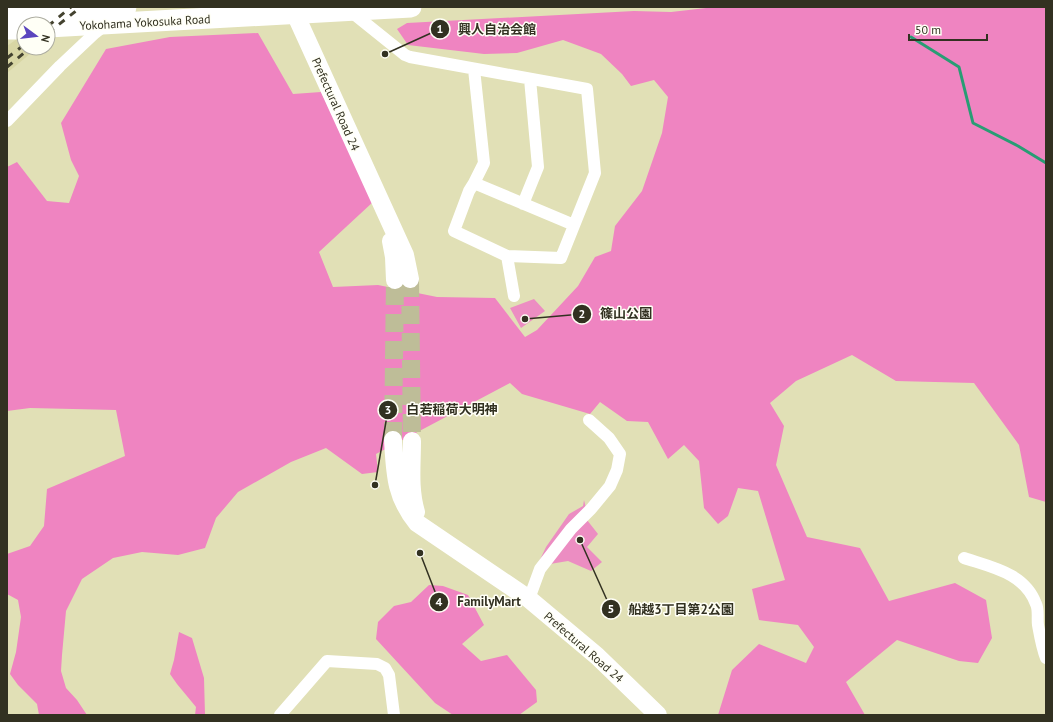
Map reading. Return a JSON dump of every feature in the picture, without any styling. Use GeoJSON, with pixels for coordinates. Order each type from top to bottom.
{"type":"FeatureCollection","features":[{"type":"Feature","properties":{"kind":"highway","name":"Yokohama Yokosuka Road"},"geometry":{"type":"LineString","coordinates":[[7,13],[126,7]]}},
{"type":"Feature","properties":{"kind":"highway","name":"Yokohama Yokosuka Road"},"geometry":{"type":"LineString","coordinates":[[56,27],[411,7]]}},
{"type":"Feature","properties":{"kind":"main road","name":"Prefectural Road 24"},"geometry":{"type":"LineString","coordinates":[[292,7],[348,133],[380,200],[390,234],[394,257],[403,280]]}},
{"type":"Feature","properties":{"kind":"main road","name":"Prefectural Road 24"},"geometry":{"type":"LineString","coordinates":[[394,440],[397,485],[403,501],[417,523],[529,599],[597,656],[658,715]]}},
{"type":"Feature","properties":{"kind":"main road","name":"Prefectural Road 24"},"geometry":{"type":"LineString","coordinates":[[412,441],[411,486],[413,502],[426,530]]}},
{"type":"Feature","properties":{"kind":"street"},"geometry":{"type":"LineString","coordinates":[[7,121],[60,66],[95,33],[130,7]]}},
{"type":"Feature","properties":{"kind":"street"},"geometry":{"type":"LineString","coordinates":[[345,7],[410,58],[474,69],[587,89],[595,173],[561,258],[507,256],[454,231],[469,191],[484,163],[474,69]]}},
{"type":"Feature","properties":{"kind":"street"},"geometry":{"type":"LineString","coordinates":[[523,204],[538,167],[530,79]]}},
{"type":"Feature","properties":{"kind":"street"},"geometry":{"type":"LineString","coordinates":[[474,184],[574,225]]}},
{"type":"Feature","properties":{"kind":"street"},"geometry":{"type":"LineString","coordinates":[[507,256],[514,296]]}},
{"type":"Feature","properties":{"kind":"street"},"geometry":{"type":"LineString","coordinates":[[529,599],[540,569],[571,529],[591,509],[610,486],[618,470],[620,454],[609,438],[589,420]]}},
{"type":"Feature","properties":{"kind":"street"},"geometry":{"type":"LineString","coordinates":[[964,558],[1007,572],[1014,576],[1027,588],[1037,604],[1038,625],[1046,658]]}},
{"type":"Feature","properties":{"kind":"street"},"geometry":{"type":"LineString","coordinates":[[280,715],[327,661],[377,664],[385,668],[389,675],[394,715]]}},
{"type":"Feature","properties":{"kind":"shaded area"},"geometry":{"type":"Polygon","coordinates":[[[715,7],[1046,7],[1046,502],[1029,497],[1019,445],[974,383],[896,381],[852,355],[796,381],[770,403],[784,426],[776,465],[807,537],[860,548],[889,601],[955,583],[986,600],[992,638],[978,663],[959,661],[897,640],[846,682],[865,715],[718,715],[732,670],[759,644],[806,663],[814,647],[798,625],[759,620],[752,589],[785,580],[758,491],[738,488],[728,516],[718,524],[704,508],[699,461],[684,445],[668,459],[648,422],[627,421],[600,402],[590,414],[522,394],[510,383],[376,454],[378,472],[362,474],[326,448],[291,462],[238,492],[216,518],[205,548],[178,555],[142,552],[113,558],[82,579],[66,611],[61,671],[66,688],[77,700],[87,715],[39,715],[37,704],[18,685],[10,674],[16,652],[21,617],[18,600],[7,594],[7,554],[30,546],[44,526],[47,489],[125,456],[116,410],[30,408],[7,411],[7,167],[17,162],[47,201],[69,203],[79,176],[71,160],[61,123],[106,49],[170,37],[258,33],[293,94],[321,92],[373,202],[319,252],[333,287],[378,285],[437,297],[495,298],[525,337],[537,330],[578,286],[595,257],[611,251],[615,226],[642,191],[662,133],[668,97],[654,80],[631,86],[622,74],[601,54],[563,40],[517,53],[484,54],[408,45],[397,29],[407,23],[634,11],[671,12],[715,7]]]}},
{"type":"Feature","properties":{"kind":"shaded area"},"geometry":{"type":"Polygon","coordinates":[[[16,40],[16,56],[27,56],[7,73],[7,46],[16,40]]]}},
{"type":"Feature","properties":{"kind":"shaded area"},"geometry":{"type":"Polygon","coordinates":[[[534,299],[545,311],[521,328],[510,308],[534,299]]]}},
{"type":"Feature","properties":{"kind":"shaded area"},"geometry":{"type":"Polygon","coordinates":[[[584,500],[586,508],[537,566],[546,547],[569,514],[583,506],[584,500]]]}},
{"type":"Feature","properties":{"kind":"shaded area"},"geometry":{"type":"Polygon","coordinates":[[[587,520],[598,534],[587,547],[602,562],[591,571],[568,561],[550,564],[575,530],[587,520]]]}},
{"type":"Feature","properties":{"kind":"shaded area"},"geometry":{"type":"Polygon","coordinates":[[[429,585],[443,586],[468,595],[484,625],[462,644],[481,661],[507,655],[536,690],[537,702],[519,715],[453,715],[435,703],[376,639],[378,622],[394,606],[411,602],[429,585]]]}},
{"type":"Feature","properties":{"kind":"shaded area"},"geometry":{"type":"Polygon","coordinates":[[[179,632],[192,638],[204,678],[205,715],[195,715],[196,707],[170,674],[179,632]]]}},
{"type":"Feature","properties":{"kind":"waterway"},"geometry":{"type":"LineString","coordinates":[[911,37],[959,67],[973,123],[1018,146],[1046,163]]}},
{"type":"Feature","properties":{"kind":"tunnel"},"geometry":{"type":"LineString","coordinates":[[410,279],[412,441]]}},
{"type":"Feature","properties":{"kind":"tunnel"},"geometry":{"type":"LineString","coordinates":[[393,440],[395,280]]}},
{"type":"Feature","properties":{"kind":"railway"},"geometry":{"type":"LineString","coordinates":[[56,19],[71,7]]}},
{"type":"Feature","properties":{"kind":"railway"},"geometry":{"type":"LineString","coordinates":[[56,27],[81,7]]}},
{"type":"Feature","properties":{"kind":"railway"},"geometry":{"type":"LineString","coordinates":[[7,58],[16,51]]}},
{"type":"Feature","properties":{"kind":"railway"},"geometry":{"type":"LineString","coordinates":[[7,67],[20,56]]}},
{"type":"Feature","properties":{"kind":"place","name":"興人自治会館"},"geometry":{"type":"Point","coordinates":[385,54]}},
{"type":"Feature","properties":{"kind":"place","name":"篠山公園"},"geometry":{"type":"Point","coordinates":[525,319]}},
{"type":"Feature","properties":{"kind":"place","name":"白若稲荷大明神"},"geometry":{"type":"Point","coordinates":[375,485]}},
{"type":"Feature","properties":{"kind":"place","name":"船越3丁目第2公園"},"geometry":{"type":"Point","coordinates":[580,540]}},
{"type":"Feature","properties":{"kind":"place","name":"FamilyMart"},"geometry":{"type":"Point","coordinates":[420,553]}}]}
